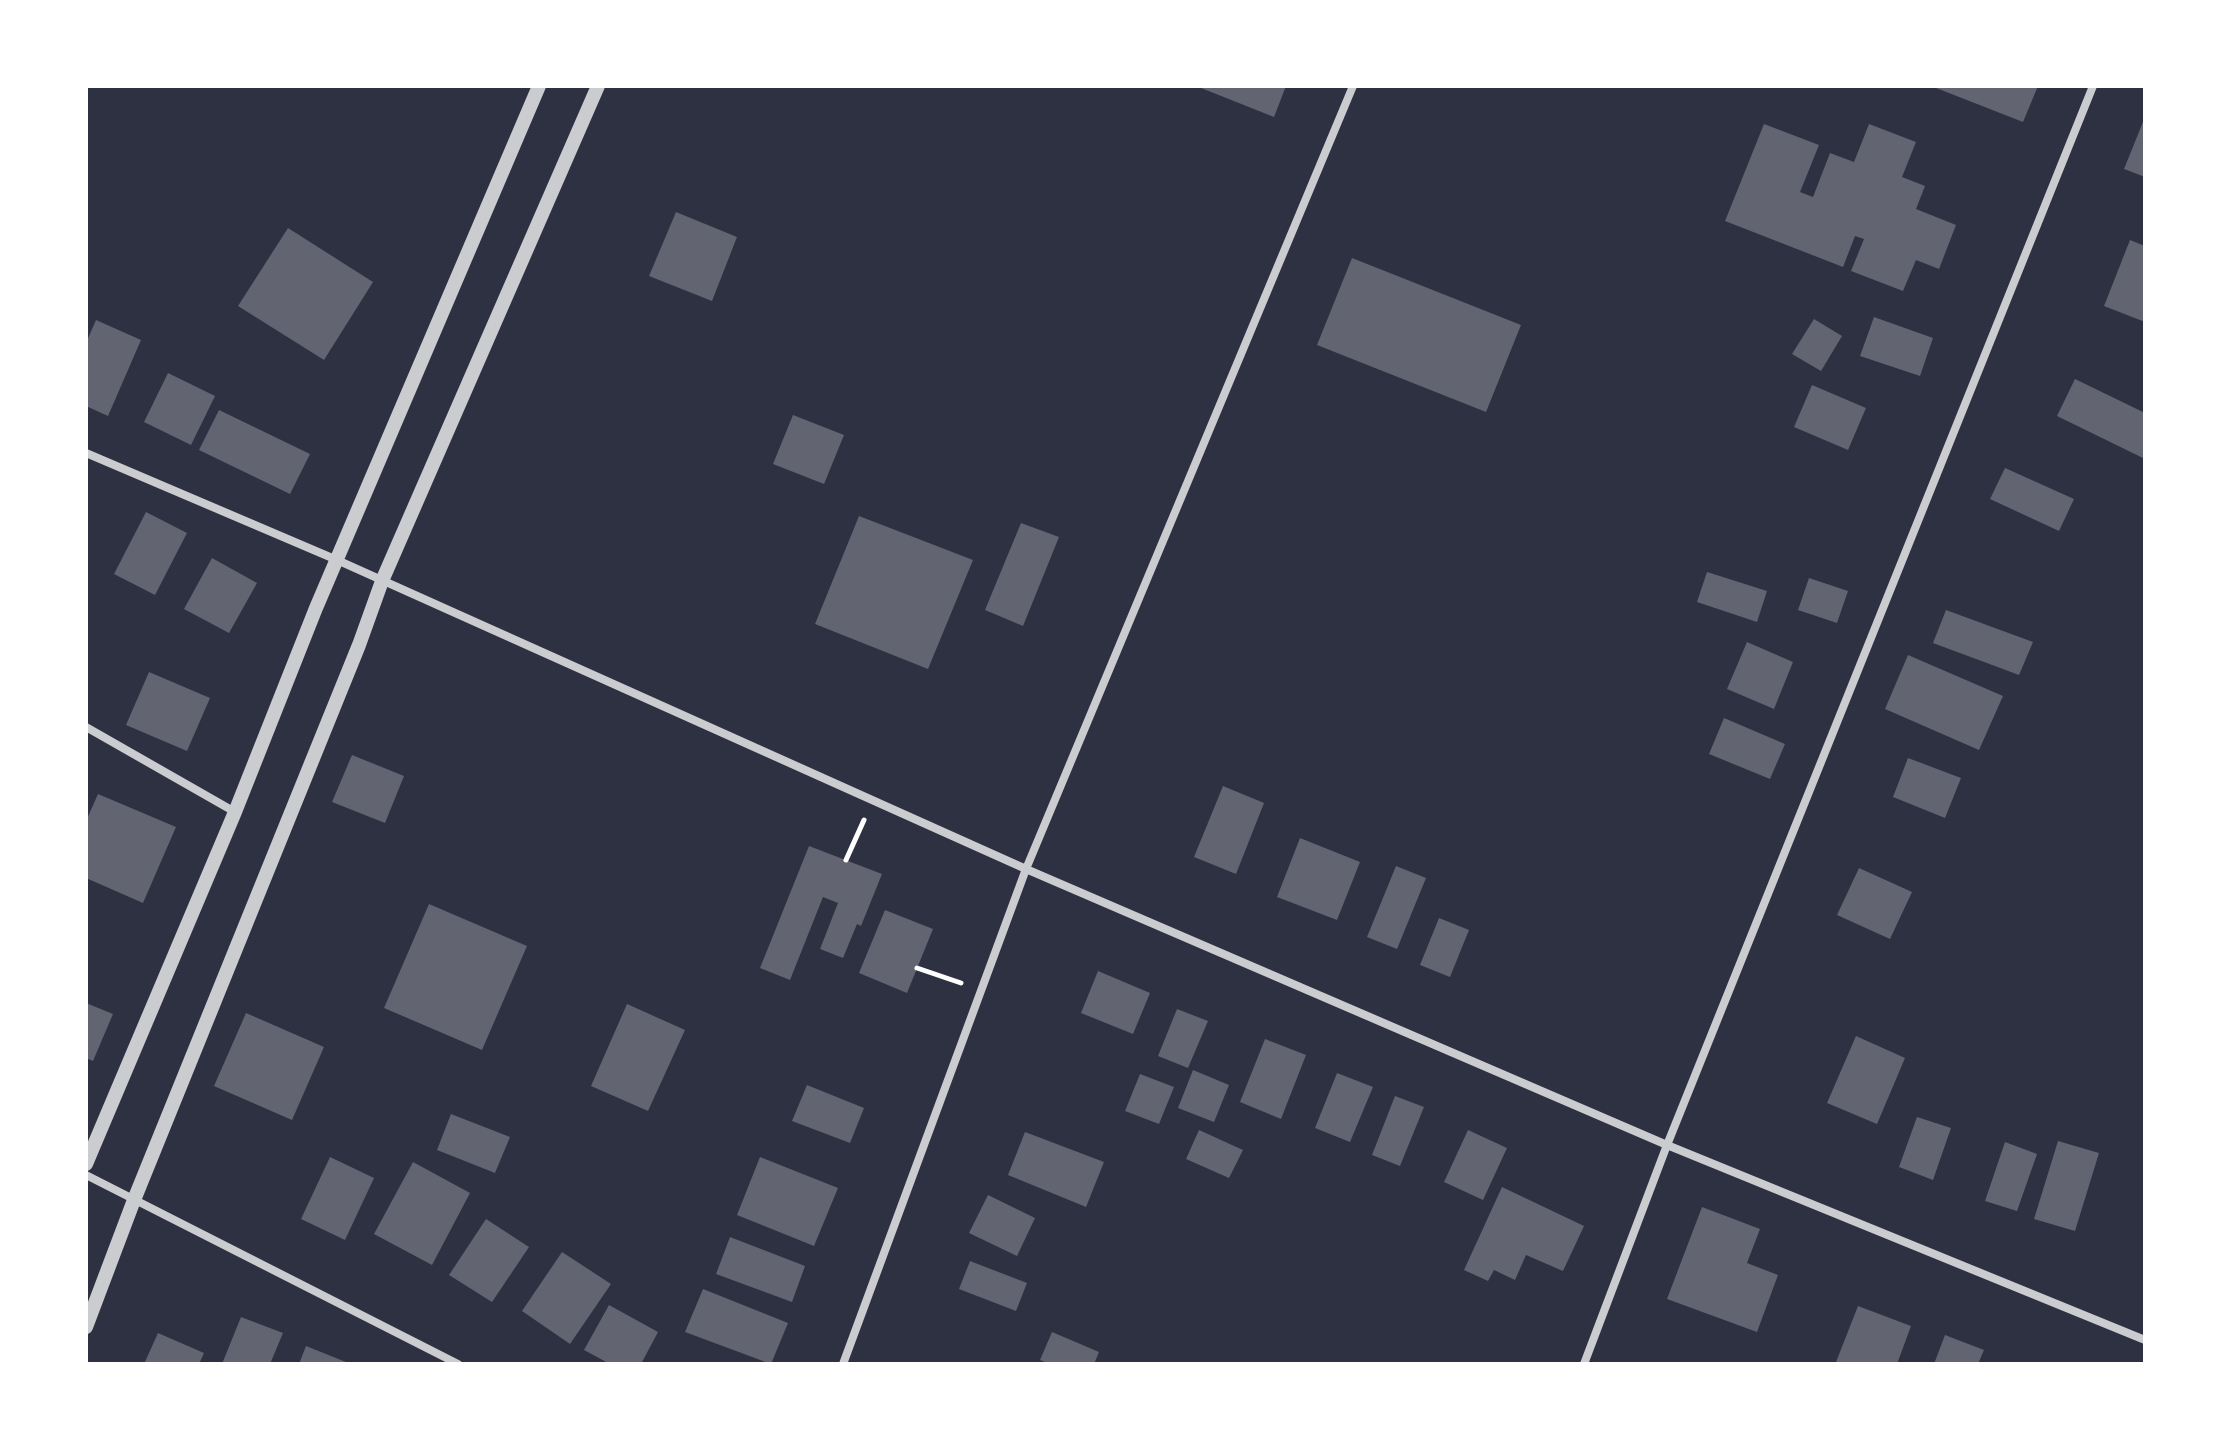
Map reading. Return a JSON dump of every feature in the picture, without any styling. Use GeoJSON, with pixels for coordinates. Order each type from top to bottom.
{"type":"FeatureCollection","features":[{"type":"Feature","properties":{"kind":"street"},"geometry":{"type":"LineString","coordinates":[[86,1164],[235,812],[337,560],[539,86]]}},
{"type":"Feature","properties":{"kind":"street"},"geometry":{"type":"LineString","coordinates":[[86,1327],[382,581],[598,86]]}},
{"type":"Feature","properties":{"kind":"street"},"geometry":{"type":"LineString","coordinates":[[843,1364],[1026,869],[1353,86]]}},
{"type":"Feature","properties":{"kind":"street"},"geometry":{"type":"LineString","coordinates":[[1584,1364],[1667,1145],[2093,86]]}},
{"type":"Feature","properties":{"kind":"street"},"geometry":{"type":"LineString","coordinates":[[86,453],[337,560],[1026,869],[1667,1145],[2145,1340]]}},
{"type":"Feature","properties":{"kind":"street"},"geometry":{"type":"LineString","coordinates":[[86,727],[235,812]]}},
{"type":"Feature","properties":{"kind":"street"},"geometry":{"type":"LineString","coordinates":[[86,1175],[458,1364]]}},
{"type":"Feature","properties":{"kind":"path"},"geometry":{"type":"LineString","coordinates":[[846,860],[872,800]]}},
{"type":"Feature","properties":{"kind":"path"},"geometry":{"type":"LineString","coordinates":[[917,968],[981,991]]}},
{"type":"Feature","properties":{"kind":"building"},"geometry":{"type":"Polygon","coordinates":[[[1196,86],[1286,86],[1274,117],[1196,86]]]}},
{"type":"Feature","properties":{"kind":"building"},"geometry":{"type":"Polygon","coordinates":[[[1931,86],[2038,86],[2023,122],[1931,86]]]}},
{"type":"Feature","properties":{"kind":"building"},"geometry":{"type":"Polygon","coordinates":[[[2145,117],[2145,177],[2124,169],[2145,117]]]}},
{"type":"Feature","properties":{"kind":"building"},"geometry":{"type":"Polygon","coordinates":[[[1764,124],[1819,145],[1800,192],[1813,197],[1830,153],[1854,162],[1869,124],[1916,142],[1902,177],[1925,186],[1916,209],[1956,225],[1939,269],[1916,260],[1903,291],[1851,271],[1864,239],[1855,236],[1843,267],[1725,221],[1764,124]]]}},
{"type":"Feature","properties":{"kind":"building"},"geometry":{"type":"Polygon","coordinates":[[[676,212],[737,237],[712,301],[649,276],[676,212]]]}},
{"type":"Feature","properties":{"kind":"building"},"geometry":{"type":"Polygon","coordinates":[[[288,228],[373,282],[324,360],[238,306],[288,228]]]}},
{"type":"Feature","properties":{"kind":"building"},"geometry":{"type":"Polygon","coordinates":[[[2130,240],[2145,246],[2145,322],[2104,306],[2130,240]]]}},
{"type":"Feature","properties":{"kind":"building"},"geometry":{"type":"Polygon","coordinates":[[[1352,258],[1521,325],[1486,412],[1317,345],[1352,258]]]}},
{"type":"Feature","properties":{"kind":"building"},"geometry":{"type":"Polygon","coordinates":[[[1874,317],[1933,338],[1920,376],[1860,356],[1874,317]]]}},
{"type":"Feature","properties":{"kind":"building"},"geometry":{"type":"Polygon","coordinates":[[[1814,319],[1842,336],[1821,371],[1792,354],[1814,319]]]}},
{"type":"Feature","properties":{"kind":"building"},"geometry":{"type":"Polygon","coordinates":[[[96,320],[141,340],[108,416],[86,406],[86,343],[96,320]]]}},
{"type":"Feature","properties":{"kind":"building"},"geometry":{"type":"Polygon","coordinates":[[[168,373],[215,396],[191,445],[144,422],[168,373]]]}},
{"type":"Feature","properties":{"kind":"building"},"geometry":{"type":"Polygon","coordinates":[[[2075,379],[2145,413],[2145,459],[2057,416],[2075,379]]]}},
{"type":"Feature","properties":{"kind":"building"},"geometry":{"type":"Polygon","coordinates":[[[1812,385],[1866,408],[1848,450],[1794,427],[1812,385]]]}},
{"type":"Feature","properties":{"kind":"building"},"geometry":{"type":"Polygon","coordinates":[[[219,410],[310,454],[290,494],[199,450],[219,410]]]}},
{"type":"Feature","properties":{"kind":"building"},"geometry":{"type":"Polygon","coordinates":[[[793,415],[844,435],[824,484],[773,464],[793,415]]]}},
{"type":"Feature","properties":{"kind":"building"},"geometry":{"type":"Polygon","coordinates":[[[2005,468],[2074,499],[2059,531],[1990,499],[2005,468]]]}},
{"type":"Feature","properties":{"kind":"building"},"geometry":{"type":"Polygon","coordinates":[[[146,512],[187,533],[155,595],[114,574],[146,512]]]}},
{"type":"Feature","properties":{"kind":"building"},"geometry":{"type":"Polygon","coordinates":[[[859,516],[973,560],[928,669],[815,624],[859,516]]]}},
{"type":"Feature","properties":{"kind":"building"},"geometry":{"type":"Polygon","coordinates":[[[1021,523],[1059,537],[1023,626],[985,610],[1021,523]]]}},
{"type":"Feature","properties":{"kind":"building"},"geometry":{"type":"Polygon","coordinates":[[[212,558],[257,583],[229,633],[184,609],[212,558]]]}},
{"type":"Feature","properties":{"kind":"building"},"geometry":{"type":"Polygon","coordinates":[[[1707,572],[1767,591],[1757,622],[1697,602],[1707,572]]]}},
{"type":"Feature","properties":{"kind":"building"},"geometry":{"type":"Polygon","coordinates":[[[1809,578],[1848,591],[1837,623],[1798,610],[1809,578]]]}},
{"type":"Feature","properties":{"kind":"building"},"geometry":{"type":"Polygon","coordinates":[[[1946,610],[2033,642],[2019,675],[1933,643],[1946,610]]]}},
{"type":"Feature","properties":{"kind":"building"},"geometry":{"type":"Polygon","coordinates":[[[1747,642],[1793,662],[1774,709],[1727,689],[1747,642]]]}},
{"type":"Feature","properties":{"kind":"building"},"geometry":{"type":"Polygon","coordinates":[[[1908,655],[2003,696],[1979,750],[1885,709],[1908,655]]]}},
{"type":"Feature","properties":{"kind":"building"},"geometry":{"type":"Polygon","coordinates":[[[149,672],[210,698],[187,751],[126,725],[149,672]]]}},
{"type":"Feature","properties":{"kind":"building"},"geometry":{"type":"Polygon","coordinates":[[[1724,718],[1785,744],[1770,779],[1709,754],[1724,718]]]}},
{"type":"Feature","properties":{"kind":"building"},"geometry":{"type":"Polygon","coordinates":[[[352,755],[404,776],[385,823],[332,802],[352,755]]]}},
{"type":"Feature","properties":{"kind":"building"},"geometry":{"type":"Polygon","coordinates":[[[1908,758],[1961,778],[1945,818],[1893,797],[1908,758]]]}},
{"type":"Feature","properties":{"kind":"building"},"geometry":{"type":"Polygon","coordinates":[[[1223,786],[1264,803],[1236,874],[1194,857],[1223,786]]]}},
{"type":"Feature","properties":{"kind":"building"},"geometry":{"type":"Polygon","coordinates":[[[98,794],[176,827],[143,903],[86,878],[86,821],[98,794]]]}},
{"type":"Feature","properties":{"kind":"building"},"geometry":{"type":"Polygon","coordinates":[[[1300,838],[1360,862],[1337,920],[1277,897],[1300,838]]]}},
{"type":"Feature","properties":{"kind":"building"},"geometry":{"type":"Polygon","coordinates":[[[809,846],[882,874],[861,926],[857,924],[843,958],[820,949],[838,903],[823,897],[790,980],[760,968],[809,846]]]}},
{"type":"Feature","properties":{"kind":"building"},"geometry":{"type":"Polygon","coordinates":[[[1396,866],[1426,878],[1397,949],[1367,937],[1396,866]]]}},
{"type":"Feature","properties":{"kind":"building"},"geometry":{"type":"Polygon","coordinates":[[[1859,868],[1912,892],[1890,939],[1837,915],[1859,868]]]}},
{"type":"Feature","properties":{"kind":"building"},"geometry":{"type":"Polygon","coordinates":[[[429,904],[527,946],[482,1050],[384,1008],[429,904]]]}},
{"type":"Feature","properties":{"kind":"building"},"geometry":{"type":"Polygon","coordinates":[[[885,910],[933,929],[907,993],[859,973],[885,910]]]}},
{"type":"Feature","properties":{"kind":"building"},"geometry":{"type":"Polygon","coordinates":[[[1439,918],[1469,930],[1450,977],[1420,965],[1439,918]]]}},
{"type":"Feature","properties":{"kind":"building"},"geometry":{"type":"Polygon","coordinates":[[[1098,971],[1150,993],[1133,1034],[1081,1013],[1098,971]]]}},
{"type":"Feature","properties":{"kind":"building"},"geometry":{"type":"Polygon","coordinates":[[[86,1003],[113,1014],[93,1061],[86,1058],[86,1003]]]}},
{"type":"Feature","properties":{"kind":"building"},"geometry":{"type":"Polygon","coordinates":[[[627,1004],[685,1030],[648,1111],[591,1086],[627,1004]]]}},
{"type":"Feature","properties":{"kind":"building"},"geometry":{"type":"Polygon","coordinates":[[[1177,1009],[1208,1021],[1188,1068],[1158,1056],[1177,1009]]]}},
{"type":"Feature","properties":{"kind":"building"},"geometry":{"type":"Polygon","coordinates":[[[246,1013],[324,1047],[292,1120],[214,1086],[246,1013]]]}},
{"type":"Feature","properties":{"kind":"building"},"geometry":{"type":"Polygon","coordinates":[[[1856,1036],[1905,1058],[1877,1124],[1827,1103],[1856,1036]]]}},
{"type":"Feature","properties":{"kind":"building"},"geometry":{"type":"Polygon","coordinates":[[[1265,1039],[1306,1055],[1281,1119],[1240,1102],[1265,1039]]]}},
{"type":"Feature","properties":{"kind":"building"},"geometry":{"type":"Polygon","coordinates":[[[1193,1070],[1229,1085],[1214,1122],[1178,1108],[1193,1070]]]}},
{"type":"Feature","properties":{"kind":"building"},"geometry":{"type":"Polygon","coordinates":[[[1337,1073],[1373,1087],[1350,1142],[1315,1128],[1337,1073]]]}},
{"type":"Feature","properties":{"kind":"building"},"geometry":{"type":"Polygon","coordinates":[[[1140,1074],[1174,1087],[1159,1124],[1125,1111],[1140,1074]]]}},
{"type":"Feature","properties":{"kind":"building"},"geometry":{"type":"Polygon","coordinates":[[[807,1085],[864,1108],[850,1143],[792,1121],[807,1085]]]}},
{"type":"Feature","properties":{"kind":"building"},"geometry":{"type":"Polygon","coordinates":[[[1395,1096],[1424,1107],[1400,1166],[1372,1155],[1395,1096]]]}},
{"type":"Feature","properties":{"kind":"building"},"geometry":{"type":"Polygon","coordinates":[[[451,1114],[510,1137],[495,1173],[437,1150],[451,1114]]]}},
{"type":"Feature","properties":{"kind":"building"},"geometry":{"type":"Polygon","coordinates":[[[1917,1117],[1951,1128],[1933,1180],[1899,1167],[1917,1117]]]}},
{"type":"Feature","properties":{"kind":"building"},"geometry":{"type":"Polygon","coordinates":[[[1199,1130],[1243,1150],[1229,1178],[1186,1159],[1199,1130]]]}},
{"type":"Feature","properties":{"kind":"building"},"geometry":{"type":"Polygon","coordinates":[[[1468,1130],[1507,1148],[1483,1200],[1444,1182],[1468,1130]]]}},
{"type":"Feature","properties":{"kind":"building"},"geometry":{"type":"Polygon","coordinates":[[[1025,1132],[1104,1162],[1086,1207],[1008,1175],[1025,1132]]]}},
{"type":"Feature","properties":{"kind":"building"},"geometry":{"type":"Polygon","coordinates":[[[2058,1141],[2099,1153],[2075,1231],[2034,1219],[2058,1141]]]}},
{"type":"Feature","properties":{"kind":"building"},"geometry":{"type":"Polygon","coordinates":[[[2005,1142],[2037,1154],[2017,1211],[1985,1201],[2005,1142]]]}},
{"type":"Feature","properties":{"kind":"building"},"geometry":{"type":"Polygon","coordinates":[[[330,1157],[374,1178],[345,1240],[301,1219],[330,1157]]]}},
{"type":"Feature","properties":{"kind":"building"},"geometry":{"type":"Polygon","coordinates":[[[760,1157],[838,1188],[814,1246],[737,1215],[760,1157]]]}},
{"type":"Feature","properties":{"kind":"building"},"geometry":{"type":"Polygon","coordinates":[[[413,1162],[470,1193],[432,1265],[374,1234],[413,1162]]]}},
{"type":"Feature","properties":{"kind":"building"},"geometry":{"type":"Polygon","coordinates":[[[1502,1187],[1584,1226],[1563,1271],[1526,1255],[1515,1280],[1494,1270],[1488,1281],[1464,1270],[1502,1187]]]}},
{"type":"Feature","properties":{"kind":"building"},"geometry":{"type":"Polygon","coordinates":[[[988,1195],[1035,1218],[1017,1256],[969,1233],[988,1195]]]}},
{"type":"Feature","properties":{"kind":"building"},"geometry":{"type":"Polygon","coordinates":[[[1702,1207],[1760,1229],[1747,1263],[1778,1275],[1757,1332],[1667,1299],[1702,1207]]]}},
{"type":"Feature","properties":{"kind":"building"},"geometry":{"type":"Polygon","coordinates":[[[486,1219],[529,1247],[492,1302],[449,1275],[486,1219]]]}},
{"type":"Feature","properties":{"kind":"building"},"geometry":{"type":"Polygon","coordinates":[[[730,1237],[805,1266],[792,1302],[716,1274],[730,1237]]]}},
{"type":"Feature","properties":{"kind":"building"},"geometry":{"type":"Polygon","coordinates":[[[562,1252],[611,1284],[570,1344],[522,1311],[562,1252]]]}},
{"type":"Feature","properties":{"kind":"building"},"geometry":{"type":"Polygon","coordinates":[[[970,1261],[1027,1283],[1016,1311],[959,1289],[970,1261]]]}},
{"type":"Feature","properties":{"kind":"building"},"geometry":{"type":"Polygon","coordinates":[[[703,1289],[788,1323],[771,1364],[685,1332],[703,1289]]]}},
{"type":"Feature","properties":{"kind":"building"},"geometry":{"type":"Polygon","coordinates":[[[609,1305],[658,1332],[641,1364],[610,1364],[584,1350],[609,1305]]]}},
{"type":"Feature","properties":{"kind":"building"},"geometry":{"type":"Polygon","coordinates":[[[1858,1306],[1911,1326],[1897,1364],[1836,1362],[1858,1306]]]}},
{"type":"Feature","properties":{"kind":"building"},"geometry":{"type":"Polygon","coordinates":[[[241,1317],[283,1333],[270,1364],[222,1364],[241,1317]]]}},
{"type":"Feature","properties":{"kind":"building"},"geometry":{"type":"Polygon","coordinates":[[[1052,1332],[1099,1352],[1094,1364],[1050,1364],[1040,1360],[1052,1332]]]}},
{"type":"Feature","properties":{"kind":"building"},"geometry":{"type":"Polygon","coordinates":[[[158,1333],[204,1353],[199,1364],[144,1364],[158,1333]]]}},
{"type":"Feature","properties":{"kind":"building"},"geometry":{"type":"Polygon","coordinates":[[[1945,1335],[1984,1350],[1978,1364],[1934,1364],[1945,1335]]]}},
{"type":"Feature","properties":{"kind":"building"},"geometry":{"type":"Polygon","coordinates":[[[306,1346],[351,1364],[299,1364],[306,1346]]]}}]}
